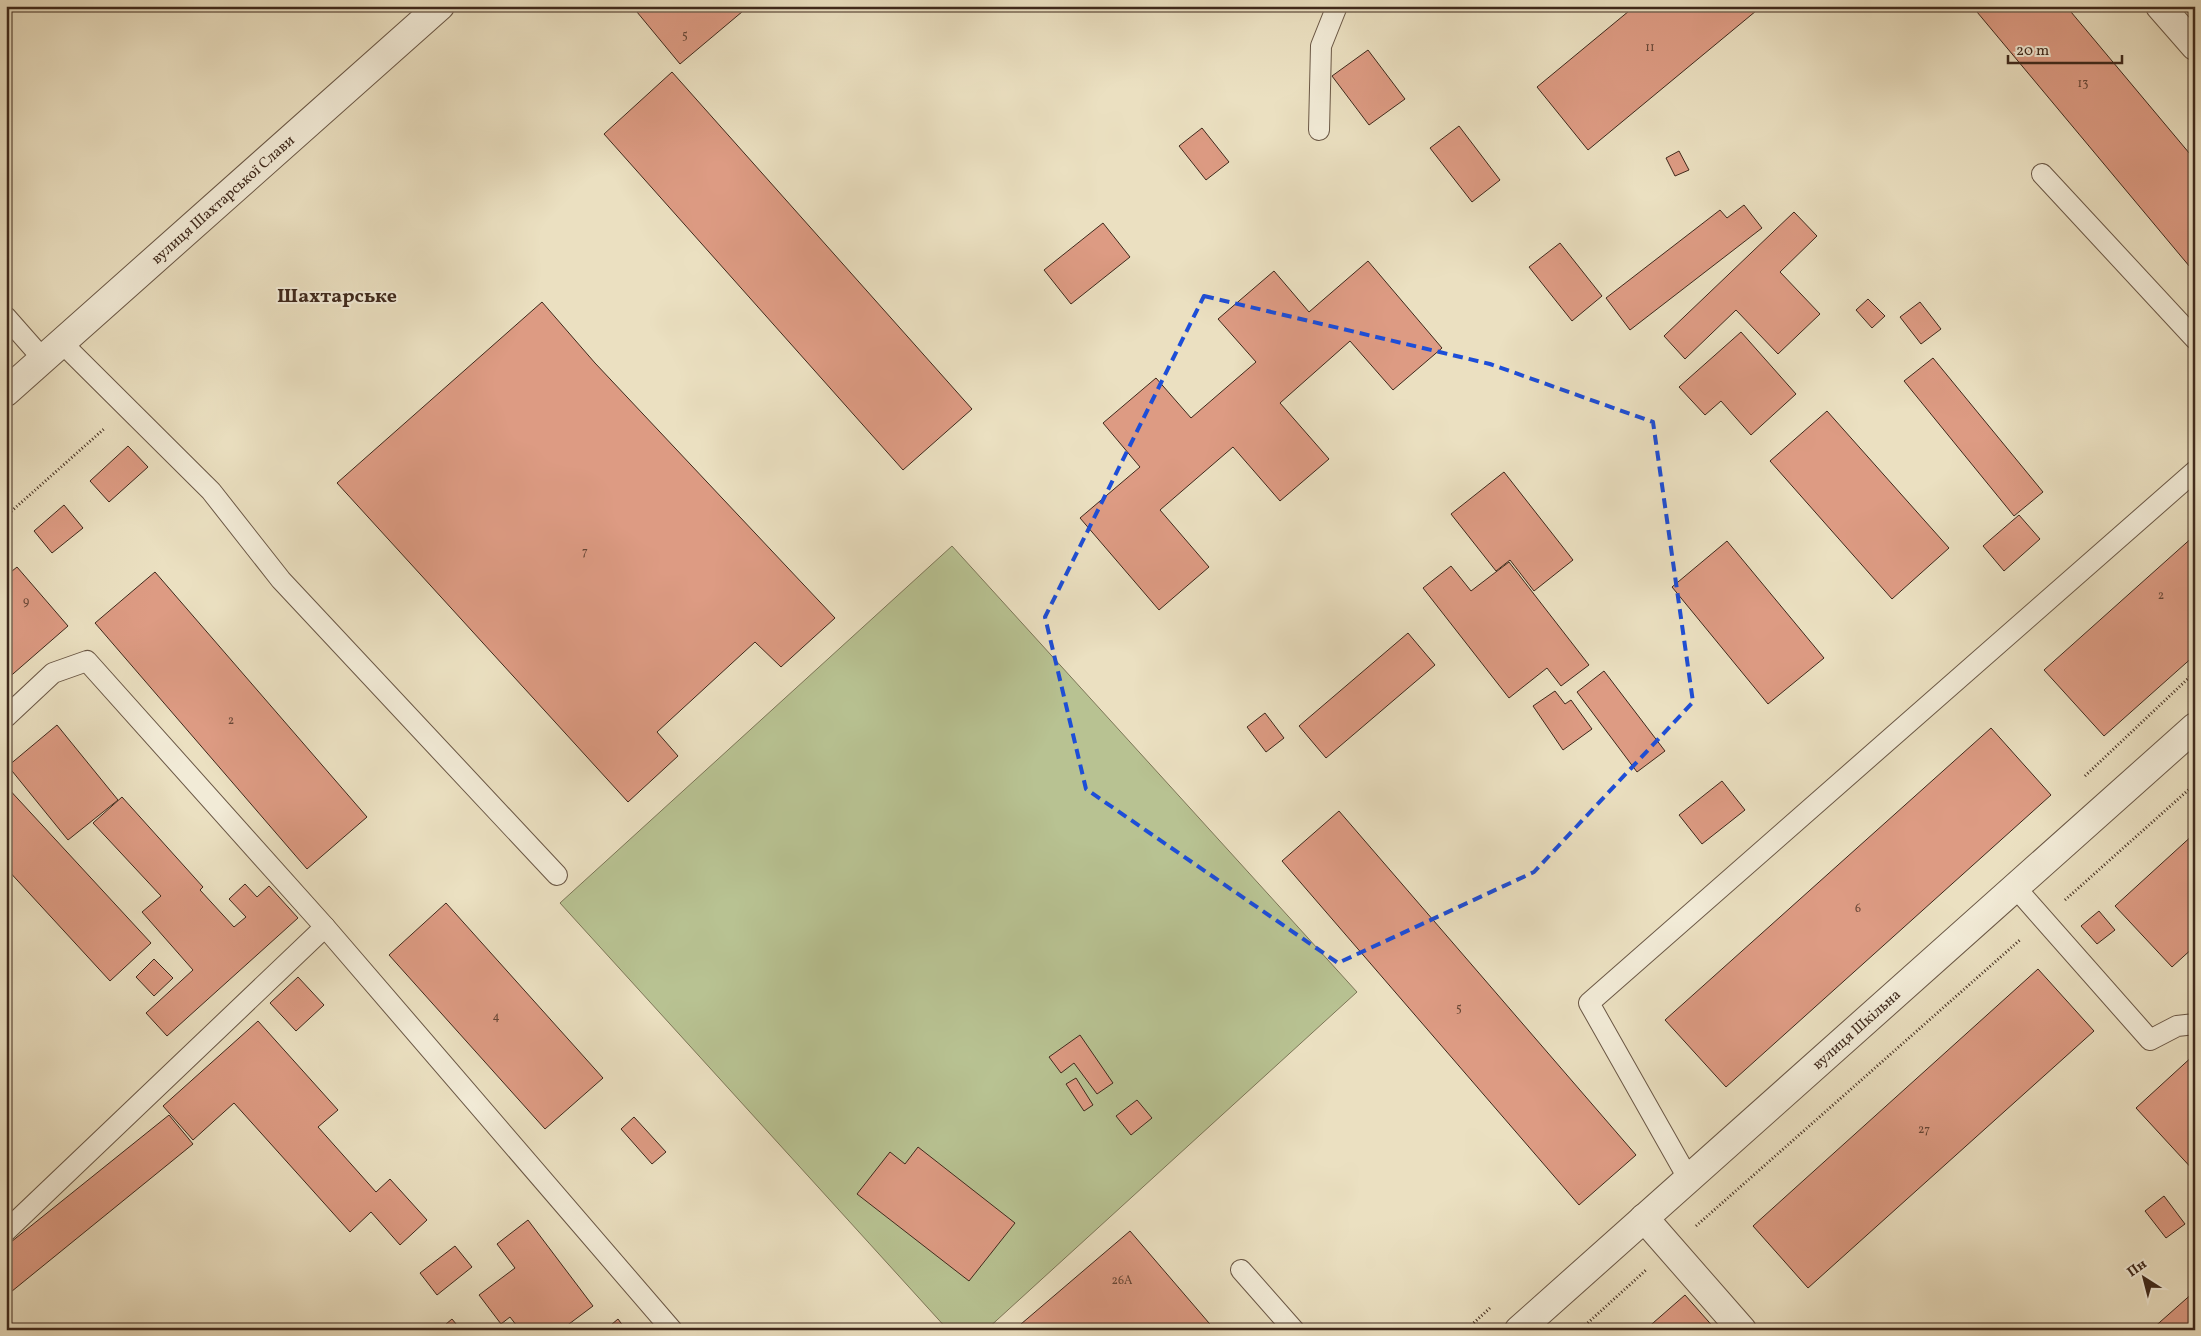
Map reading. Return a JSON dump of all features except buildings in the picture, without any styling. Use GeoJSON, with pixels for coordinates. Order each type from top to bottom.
{"type":"FeatureCollection","features":[{"type":"Feature","properties":{"kind":"street","name":"вулиця Шахтарської Слави"},"geometry":{"type":"LineString","coordinates":[[6,392],[440,6]]}},
{"type":"Feature","properties":{"kind":"street"},"geometry":{"type":"LineString","coordinates":[[2160,6],[2195,46]]}},
{"type":"Feature","properties":{"kind":"street","name":"вулиця Шкільна"},"geometry":{"type":"LineString","coordinates":[[1519,1330],[2195,727]]}},
{"type":"Feature","properties":{"kind":"street"},"geometry":{"type":"LineString","coordinates":[[1644,1218],[1742,1330]]}},
{"type":"Feature","properties":{"kind":"lane"},"geometry":{"type":"LineString","coordinates":[[1319,130],[1321,46],[1337,6]]}},
{"type":"Feature","properties":{"kind":"lane"},"geometry":{"type":"LineString","coordinates":[[2042,174],[2195,339]]}},
{"type":"Feature","properties":{"kind":"lane"},"geometry":{"type":"LineString","coordinates":[[6,318],[128,408],[211,491],[281,580],[557,875]]}},
{"type":"Feature","properties":{"kind":"lane"},"geometry":{"type":"LineString","coordinates":[[1688,1178],[1589,1003],[2195,471]]}},
{"type":"Feature","properties":{"kind":"lane"},"geometry":{"type":"LineString","coordinates":[[6,717],[53,673],[87,660],[326,927],[672,1330]]}},
{"type":"Feature","properties":{"kind":"lane"},"geometry":{"type":"LineString","coordinates":[[2015,887],[2150,1040],[2177,1026],[2195,1024]]}},
{"type":"Feature","properties":{"kind":"lane"},"geometry":{"type":"LineString","coordinates":[[6,1232],[326,927]]}},
{"type":"Feature","properties":{"kind":"lane"},"geometry":{"type":"LineString","coordinates":[[1241,1270],[1294,1330]]}},
{"type":"Feature","properties":{"kind":"path"},"geometry":{"type":"LineString","coordinates":[[6,516],[128,408]]}},
{"type":"Feature","properties":{"kind":"path"},"geometry":{"type":"LineString","coordinates":[[1580,1330],[2195,784]]}},
{"type":"Feature","properties":{"kind":"highlighted area"},"geometry":{"type":"Polygon","coordinates":[[[1204,296],[1490,364],[1653,422],[1693,702],[1534,872],[1338,963],[1086,789],[1045,617],[1204,296]]]}},
{"type":"Feature","properties":{"kind":"green space"},"geometry":{"type":"Polygon","coordinates":[[[952,546],[1357,992],[986,1330],[948,1330],[560,903],[952,546]]]}},
{"type":"Feature","properties":{"kind":"district","name":"Шахтарське"},"geometry":{"type":"Point","coordinates":[337,295]}}]}
